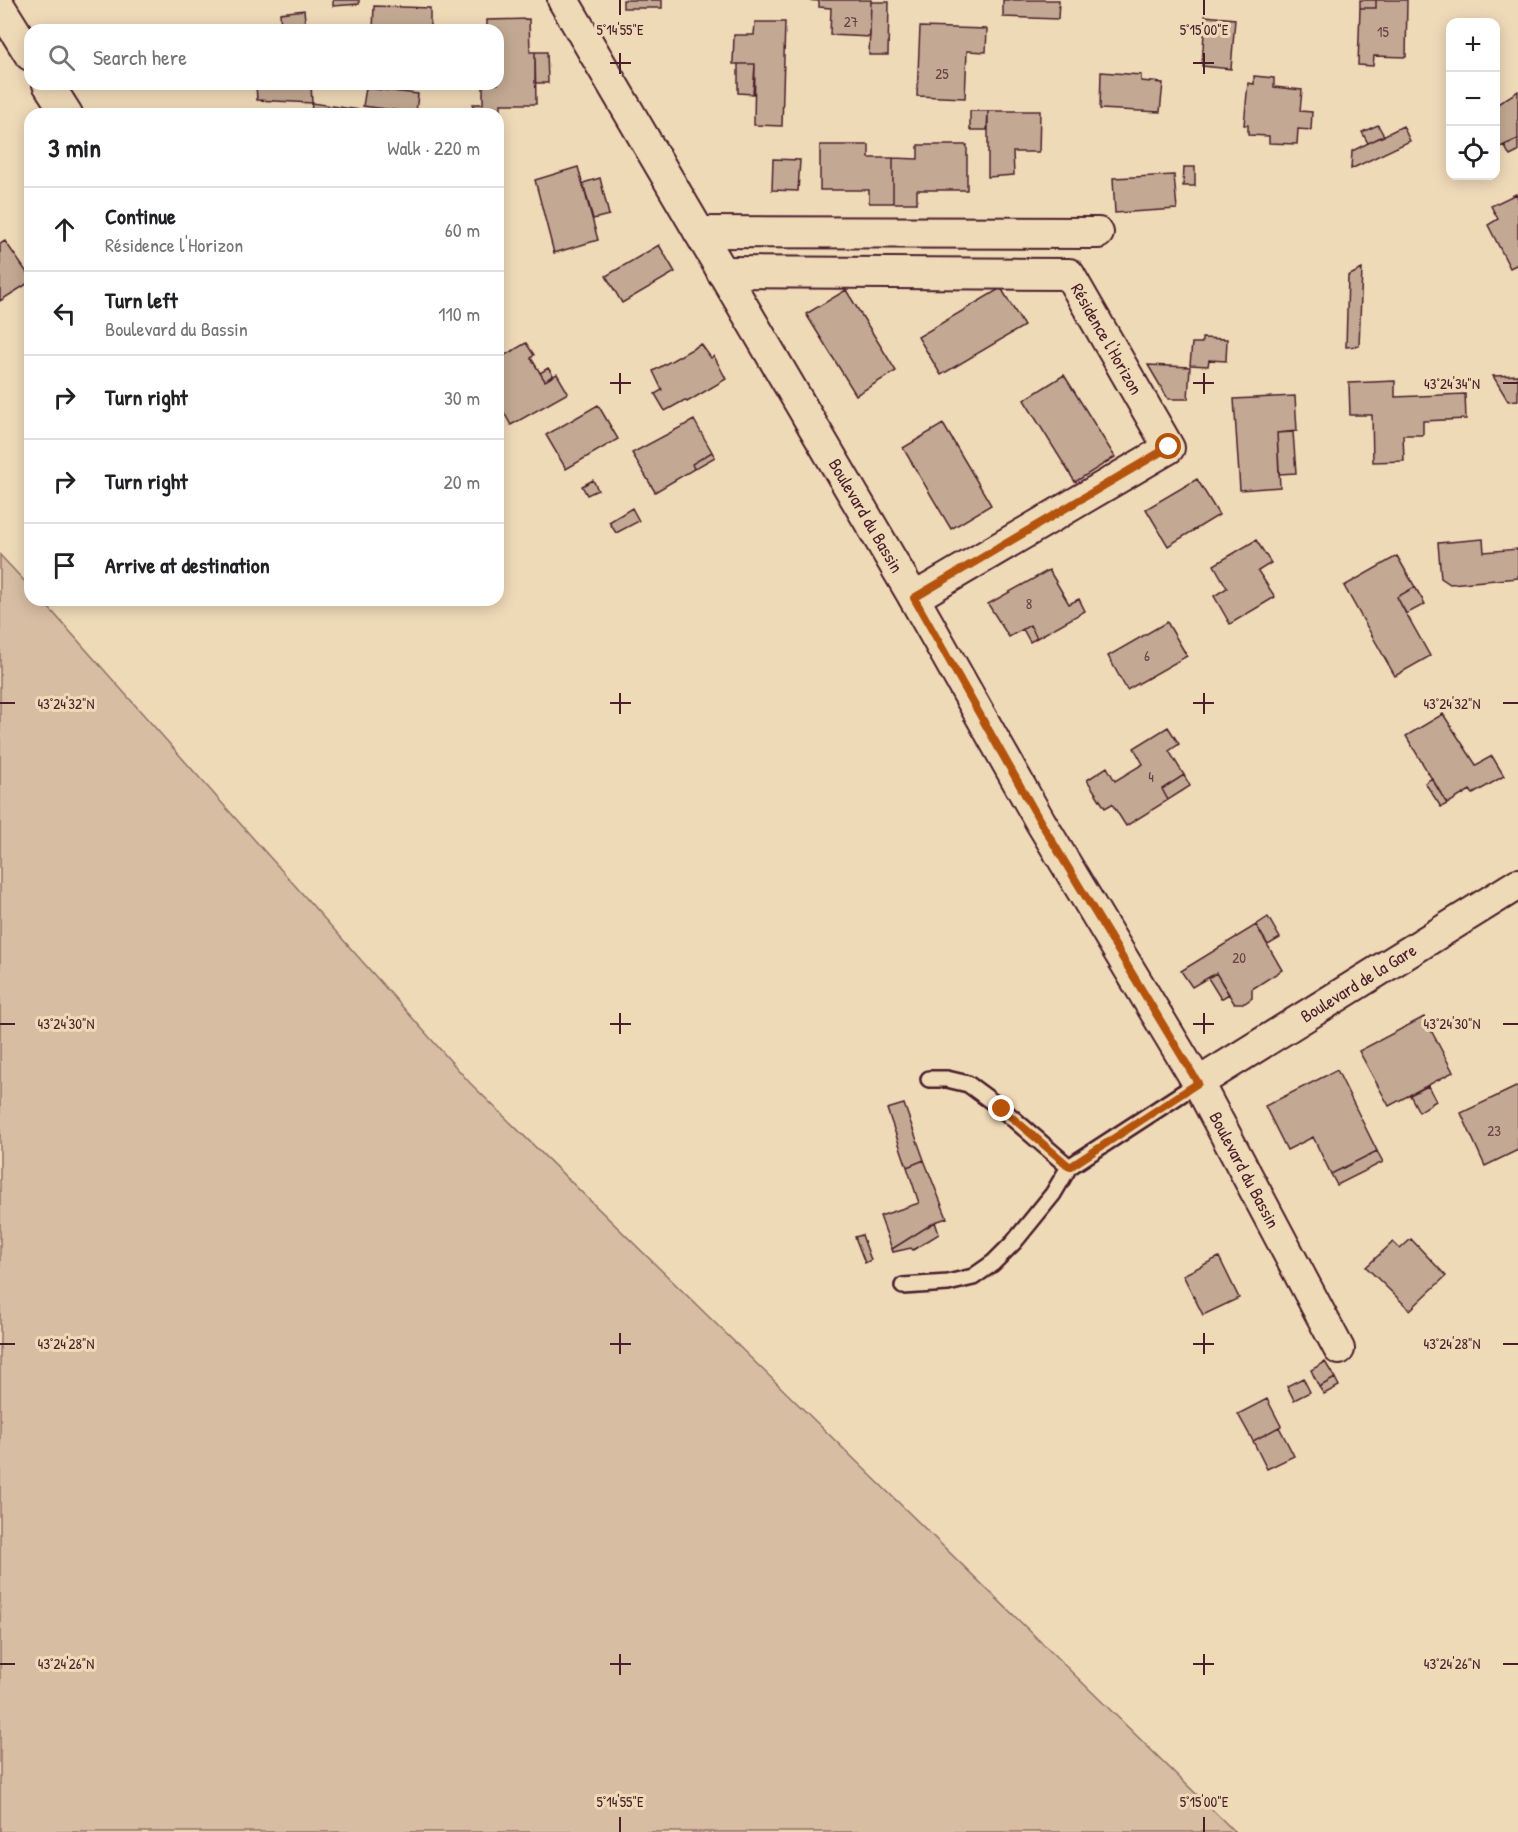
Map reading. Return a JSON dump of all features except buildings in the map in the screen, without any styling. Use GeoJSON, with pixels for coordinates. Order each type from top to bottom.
{"type":"FeatureCollection","features":[{"type":"Feature","properties":{"kind":"street","name":"Boulevard du Bassin"},"geometry":{"type":"LineString","coordinates":[[563,0],[914,598],[1040,821],[1198,1083],[1339,1349]]}},
{"type":"Feature","properties":{"kind":"street"},"geometry":{"type":"LineString","coordinates":[[0,7],[24,45]]}},
{"type":"Feature","properties":{"kind":"street"},"geometry":{"type":"LineString","coordinates":[[52,90],[63,108]]}},
{"type":"Feature","properties":{"kind":"street"},"geometry":{"type":"LineString","coordinates":[[699,232],[1098,232]]}},
{"type":"Feature","properties":{"kind":"street","name":"Résidence l'Horizon"},"geometry":{"type":"LineString","coordinates":[[722,272],[1069,274],[1169,447],[914,598]]}},
{"type":"Feature","properties":{"kind":"street","name":"Boulevard de la Gare"},"geometry":{"type":"LineString","coordinates":[[1198,1083],[1518,884]]}},
{"type":"Feature","properties":{"kind":"lane"},"geometry":{"type":"LineString","coordinates":[[929,1079],[947,1079],[968,1084],[1002,1109],[1070,1167]]}},
{"type":"Feature","properties":{"kind":"lane"},"geometry":{"type":"LineString","coordinates":[[903,1286],[948,1283],[973,1278],[993,1263],[1031,1222],[1070,1167],[1198,1083]]}},
{"type":"Feature","properties":{"kind":"shaded area"},"geometry":{"type":"Polygon","coordinates":[[[0,555],[24,581],[24,606],[47,606],[470,1083],[1235,1832],[0,1832],[0,555]]]}},
{"type":"Feature","properties":{"kind":"route"},"geometry":{"type":"LineString","coordinates":[[1002,1109],[1070,1167],[1198,1083],[1040,821],[914,598],[1169,447]]}}]}
